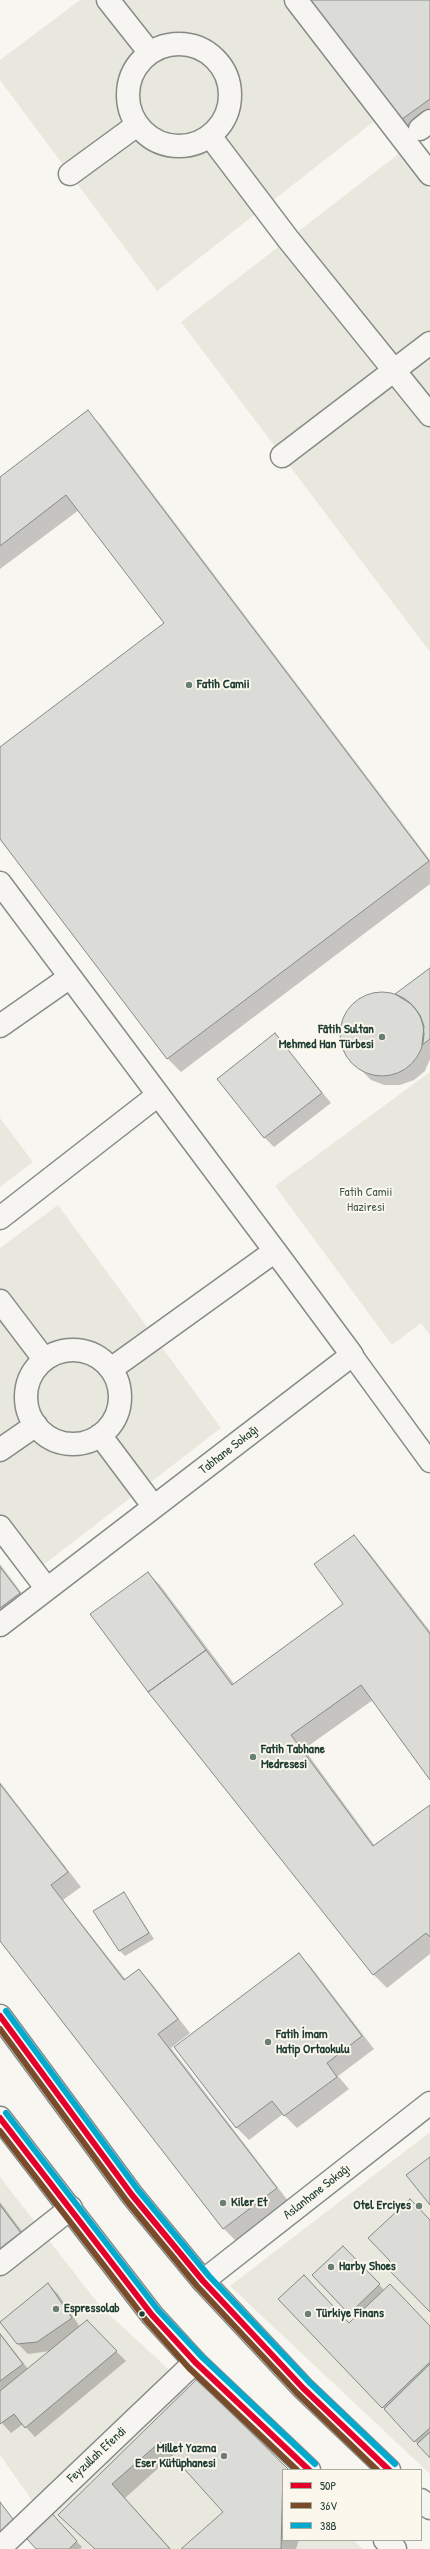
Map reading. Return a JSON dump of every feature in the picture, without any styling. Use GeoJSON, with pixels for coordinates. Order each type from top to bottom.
{"type":"FeatureCollection","features":[{"type":"Feature","properties":{"kind":"street"},"geometry":{"type":"LineString","coordinates":[[108,0],[150,53]]}},
{"type":"Feature","properties":{"kind":"street"},"geometry":{"type":"LineString","coordinates":[[296,0],[430,174]]}},
{"type":"Feature","properties":{"kind":"street"},"geometry":{"type":"LineString","coordinates":[[184,44],[200,48],[215,58],[225,72],[230,90],[229,107],[222,124],[210,136],[195,144],[179,146],[163,144],[148,137],[137,125],[130,110],[127,94],[130,78],[138,64],[150,53],[166,45],[184,44]]}},
{"type":"Feature","properties":{"kind":"street"},"geometry":{"type":"LineString","coordinates":[[70,174],[137,125]]}},
{"type":"Feature","properties":{"kind":"street"},"geometry":{"type":"LineString","coordinates":[[210,136],[288,239],[396,370],[430,415]]}},
{"type":"Feature","properties":{"kind":"street"},"geometry":{"type":"LineString","coordinates":[[282,456],[430,343]]}},
{"type":"Feature","properties":{"kind":"street"},"geometry":{"type":"LineString","coordinates":[[0,883],[352,1355]]}},
{"type":"Feature","properties":{"kind":"street"},"geometry":{"type":"LineString","coordinates":[[0,1026],[70,977]]}},
{"type":"Feature","properties":{"kind":"street"},"geometry":{"type":"LineString","coordinates":[[0,1218],[158,1095]]}},
{"type":"Feature","properties":{"kind":"street"},"geometry":{"type":"LineString","coordinates":[[111,1369],[275,1251]]}},
{"type":"Feature","properties":{"kind":"street"},"geometry":{"type":"LineString","coordinates":[[0,1301],[44,1359]]}},
{"type":"Feature","properties":{"kind":"street"},"geometry":{"type":"LineString","coordinates":[[72,1350],[86,1352],[100,1358],[111,1369],[118,1382],[120,1397],[118,1411],[111,1424],[100,1435],[86,1442],[69,1444],[54,1440],[30,1418],[26,1402],[26,1386],[33,1371],[44,1359],[57,1352],[72,1350]]}},
{"type":"Feature","properties":{"kind":"street","name":"Tabhane Sokağı"},"geometry":{"type":"LineString","coordinates":[[0,1625],[352,1355]]}},
{"type":"Feature","properties":{"kind":"street"},"geometry":{"type":"LineString","coordinates":[[0,1450],[36,1425]]}},
{"type":"Feature","properties":{"kind":"street"},"geometry":{"type":"LineString","coordinates":[[100,1435],[154,1507]]}},
{"type":"Feature","properties":{"kind":"street"},"geometry":{"type":"LineString","coordinates":[[0,1527],[47,1589]]}},
{"type":"Feature","properties":{"kind":"street"},"geometry":{"type":"LineString","coordinates":[[0,2016],[132,2195],[203,2281],[303,2388],[388,2469]]}},
{"type":"Feature","properties":{"kind":"street","name":"Aslanhane Sokağı"},"geometry":{"type":"LineString","coordinates":[[203,2281],[430,2103]]}},
{"type":"Feature","properties":{"kind":"street"},"geometry":{"type":"LineString","coordinates":[[0,2118],[71,2208],[152,2315],[195,2362],[308,2469]]}},
{"type":"Feature","properties":{"kind":"street"},"geometry":{"type":"LineString","coordinates":[[0,2264],[71,2208]]}},
{"type":"Feature","properties":{"kind":"street","name":"Feyzullah Efendi"},"geometry":{"type":"LineString","coordinates":[[0,2548],[195,2362]]}},
{"type":"Feature","properties":{"kind":"street"},"geometry":{"type":"LineString","coordinates":[[422,2501],[430,2508]]}},
{"type":"Feature","properties":{"kind":"street"},"geometry":{"type":"LineString","coordinates":[[386,2541],[395,2549]]}},
{"type":"Feature","properties":{"kind":"lane"},"geometry":{"type":"LineString","coordinates":[[352,1355],[430,1462]]}},
{"type":"Feature","properties":{"kind":"shaded area"},"geometry":{"type":"Polygon","coordinates":[[[80,0],[284,0],[377,119],[157,291],[0,80],[0,60],[80,0]]]}},
{"type":"Feature","properties":{"kind":"shaded area"},"geometry":{"type":"Polygon","coordinates":[[[401,152],[430,190],[430,652],[181,322],[401,152]]]}},
{"type":"Feature","properties":{"kind":"shaded area","name":"Fatih Camii Haziresi"},"geometry":{"type":"Polygon","coordinates":[[[430,1072],[430,1335],[421,1323],[392,1345],[275,1186],[430,1072]]]}},
{"type":"Feature","properties":{"kind":"shaded area"},"geometry":{"type":"Polygon","coordinates":[[[0,1118],[33,1162],[0,1187],[0,1118]]]}},
{"type":"Feature","properties":{"kind":"shaded area"},"geometry":{"type":"Polygon","coordinates":[[[58,1205],[221,1428],[38,1569],[0,1517],[0,1248],[58,1205]]]}},
{"type":"Feature","properties":{"kind":"shaded area"},"geometry":{"type":"Polygon","coordinates":[[[430,2132],[430,2474],[230,2286],[430,2132]]]}},
{"type":"Feature","properties":{"kind":"shaded area"},"geometry":{"type":"Polygon","coordinates":[[[0,2177],[100,2306],[282,2474],[282,2541],[355,2541],[363,2549],[70,2549],[55,2533],[0,2455],[0,2177]]]}},
{"type":"Feature","properties":{"kind":"building"},"geometry":{"type":"Polygon","coordinates":[[[308,0],[430,0],[430,99],[398,122],[308,0]]]}},
{"type":"Feature","properties":{"kind":"building","name":"Fatih Camii"},"geometry":{"type":"Polygon","coordinates":[[[88,410],[429,861],[167,1059],[0,839],[0,747],[164,623],[66,495],[0,546],[0,477],[88,410]]]}},
{"type":"Feature","properties":{"kind":"building"},"geometry":{"type":"Polygon","coordinates":[[[430,968],[430,1039],[422,1045],[424,1026],[420,1015],[411,1004],[395,994],[430,968]]]}},
{"type":"Feature","properties":{"kind":"building","name":"Fâtih Sultan Mehmed Han Türbesi"},"geometry":{"type":"Polygon","coordinates":[[[382,992],[398,995],[412,1004],[421,1018],[424,1034],[421,1050],[412,1064],[398,1073],[382,1076],[366,1073],[352,1064],[343,1050],[340,1034],[343,1018],[352,1004],[366,995],[382,992]]]}},
{"type":"Feature","properties":{"kind":"building"},"geometry":{"type":"Polygon","coordinates":[[[275,1033],[322,1093],[264,1138],[217,1079],[275,1033]]]}},
{"type":"Feature","properties":{"kind":"building","name":"Fatih Tabhane Medresesi"},"geometry":{"type":"Polygon","coordinates":[[[354,1535],[430,1634],[430,1780],[361,1685],[291,1735],[373,1846],[430,1805],[430,1937],[426,1933],[373,1975],[148,1692],[206,1650],[232,1685],[343,1604],[314,1564],[354,1535]]]}},
{"type":"Feature","properties":{"kind":"building"},"geometry":{"type":"Polygon","coordinates":[[[0,1567],[20,1593],[0,1608],[0,1567]]]}},
{"type":"Feature","properties":{"kind":"building"},"geometry":{"type":"Polygon","coordinates":[[[148,1572],[206,1650],[148,1692],[90,1614],[148,1572]]]}},
{"type":"Feature","properties":{"kind":"building"},"geometry":{"type":"Polygon","coordinates":[[[0,1784],[68,1872],[51,1885],[124,1980],[139,1969],[178,2019],[158,2034],[277,2188],[223,2229],[0,1941],[0,1784]]]}},
{"type":"Feature","properties":{"kind":"building"},"geometry":{"type":"Polygon","coordinates":[[[124,1892],[149,1933],[119,1951],[93,1911],[124,1892]]]}},
{"type":"Feature","properties":{"kind":"building","name":"Fatih İmam Hatip Ortaokulu"},"geometry":{"type":"Polygon","coordinates":[[[299,1953],[362,2036],[327,2063],[337,2077],[284,2116],[272,2101],[236,2128],[174,2047],[299,1953]]]}},
{"type":"Feature","properties":{"kind":"building"},"geometry":{"type":"Polygon","coordinates":[[[430,2157],[430,2205],[406,2175],[430,2157]]]}},
{"type":"Feature","properties":{"kind":"building"},"geometry":{"type":"Polygon","coordinates":[[[410,2199],[430,2220],[430,2312],[385,2266],[390,2261],[368,2238],[410,2199]]]}},
{"type":"Feature","properties":{"kind":"building"},"geometry":{"type":"Polygon","coordinates":[[[0,2205],[21,2233],[0,2249],[0,2205]]]}},
{"type":"Feature","properties":{"kind":"building"},"geometry":{"type":"Polygon","coordinates":[[[343,2246],[380,2284],[349,2314],[312,2275],[343,2246]]]}},
{"type":"Feature","properties":{"kind":"building"},"geometry":{"type":"Polygon","coordinates":[[[304,2275],[349,2323],[390,2284],[430,2326],[430,2362],[382,2408],[278,2299],[304,2275]]]}},
{"type":"Feature","properties":{"kind":"building"},"geometry":{"type":"Polygon","coordinates":[[[48,2283],[72,2318],[37,2342],[17,2344],[0,2322],[48,2283]]]}},
{"type":"Feature","properties":{"kind":"building"},"geometry":{"type":"Polygon","coordinates":[[[87,2320],[117,2351],[25,2428],[14,2414],[0,2424],[0,2391],[87,2320]]]}},
{"type":"Feature","properties":{"kind":"building"},"geometry":{"type":"Polygon","coordinates":[[[0,2334],[23,2364],[0,2381],[0,2334]]]}},
{"type":"Feature","properties":{"kind":"building"},"geometry":{"type":"Polygon","coordinates":[[[430,2364],[430,2428],[414,2442],[384,2409],[430,2364]]]}},
{"type":"Feature","properties":{"kind":"building","name":"Millet Yazma Eser Kütüphanesi"},"geometry":{"type":"Polygon","coordinates":[[[197,2379],[288,2469],[282,2469],[281,2549],[181,2549],[223,2512],[160,2442],[112,2484],[170,2549],[95,2549],[58,2515],[197,2379]]]}},
{"type":"Feature","properties":{"kind":"building"},"geometry":{"type":"Polygon","coordinates":[[[430,2432],[430,2458],[417,2444],[430,2432]]]}},
{"type":"Feature","properties":{"kind":"building"},"geometry":{"type":"Polygon","coordinates":[[[0,2502],[16,2523],[0,2536],[0,2502]]]}},
{"type":"Feature","properties":{"kind":"building"},"geometry":{"type":"Polygon","coordinates":[[[46,2507],[77,2541],[69,2549],[36,2549],[20,2531],[46,2507]]]}},
{"type":"Feature","properties":{"kind":"transit line","name":"38B"},"geometry":{"type":"LineString","coordinates":[[6,2011],[138,2190],[209,2276],[309,2382],[395,2464]]}},
{"type":"Feature","properties":{"kind":"transit line","name":"50P"},"geometry":{"type":"LineString","coordinates":[[0,2016],[132,2195],[203,2281],[303,2388],[388,2469]]}},
{"type":"Feature","properties":{"kind":"transit line","name":"36V"},"geometry":{"type":"LineString","coordinates":[[0,2029],[126,2200],[197,2286],[297,2393],[376,2469]]}},
{"type":"Feature","properties":{"kind":"transit line","name":"38B"},"geometry":{"type":"LineString","coordinates":[[6,2113],[158,2310],[201,2356],[315,2464]]}},
{"type":"Feature","properties":{"kind":"transit line","name":"50P"},"geometry":{"type":"LineString","coordinates":[[0,2118],[152,2315],[195,2362],[308,2469]]}},
{"type":"Feature","properties":{"kind":"transit line","name":"36V"},"geometry":{"type":"LineString","coordinates":[[0,2131],[146,2320],[189,2368],[296,2469]]}},
{"type":"Feature","properties":{"kind":"place","name":"Fatih Camii"},"geometry":{"type":"Point","coordinates":[189,685]}},
{"type":"Feature","properties":{"kind":"place","name":"Fâtih Sultan Mehmed Han Türbesi"},"geometry":{"type":"Point","coordinates":[382,1037]}},
{"type":"Feature","properties":{"kind":"place","name":"Fatih Tabhane Medresesi"},"geometry":{"type":"Point","coordinates":[253,1757]}},
{"type":"Feature","properties":{"kind":"place","name":"Fatih İmam Hatip Ortaokulu"},"geometry":{"type":"Point","coordinates":[268,2042]}},
{"type":"Feature","properties":{"kind":"place","name":"Kiler Et"},"geometry":{"type":"Point","coordinates":[223,2203]}},
{"type":"Feature","properties":{"kind":"place","name":"Otel Erciyes"},"geometry":{"type":"Point","coordinates":[419,2206]}},
{"type":"Feature","properties":{"kind":"place","name":"Harby Shoes"},"geometry":{"type":"Point","coordinates":[331,2267]}},
{"type":"Feature","properties":{"kind":"place","name":"Espressolab"},"geometry":{"type":"Point","coordinates":[56,2309]}},
{"type":"Feature","properties":{"kind":"place","name":"Türkiye Finans"},"geometry":{"type":"Point","coordinates":[308,2314]}},
{"type":"Feature","properties":{"kind":"place","name":"Millet Yazma Eser Kütüphanesi"},"geometry":{"type":"Point","coordinates":[224,2456]}}]}
